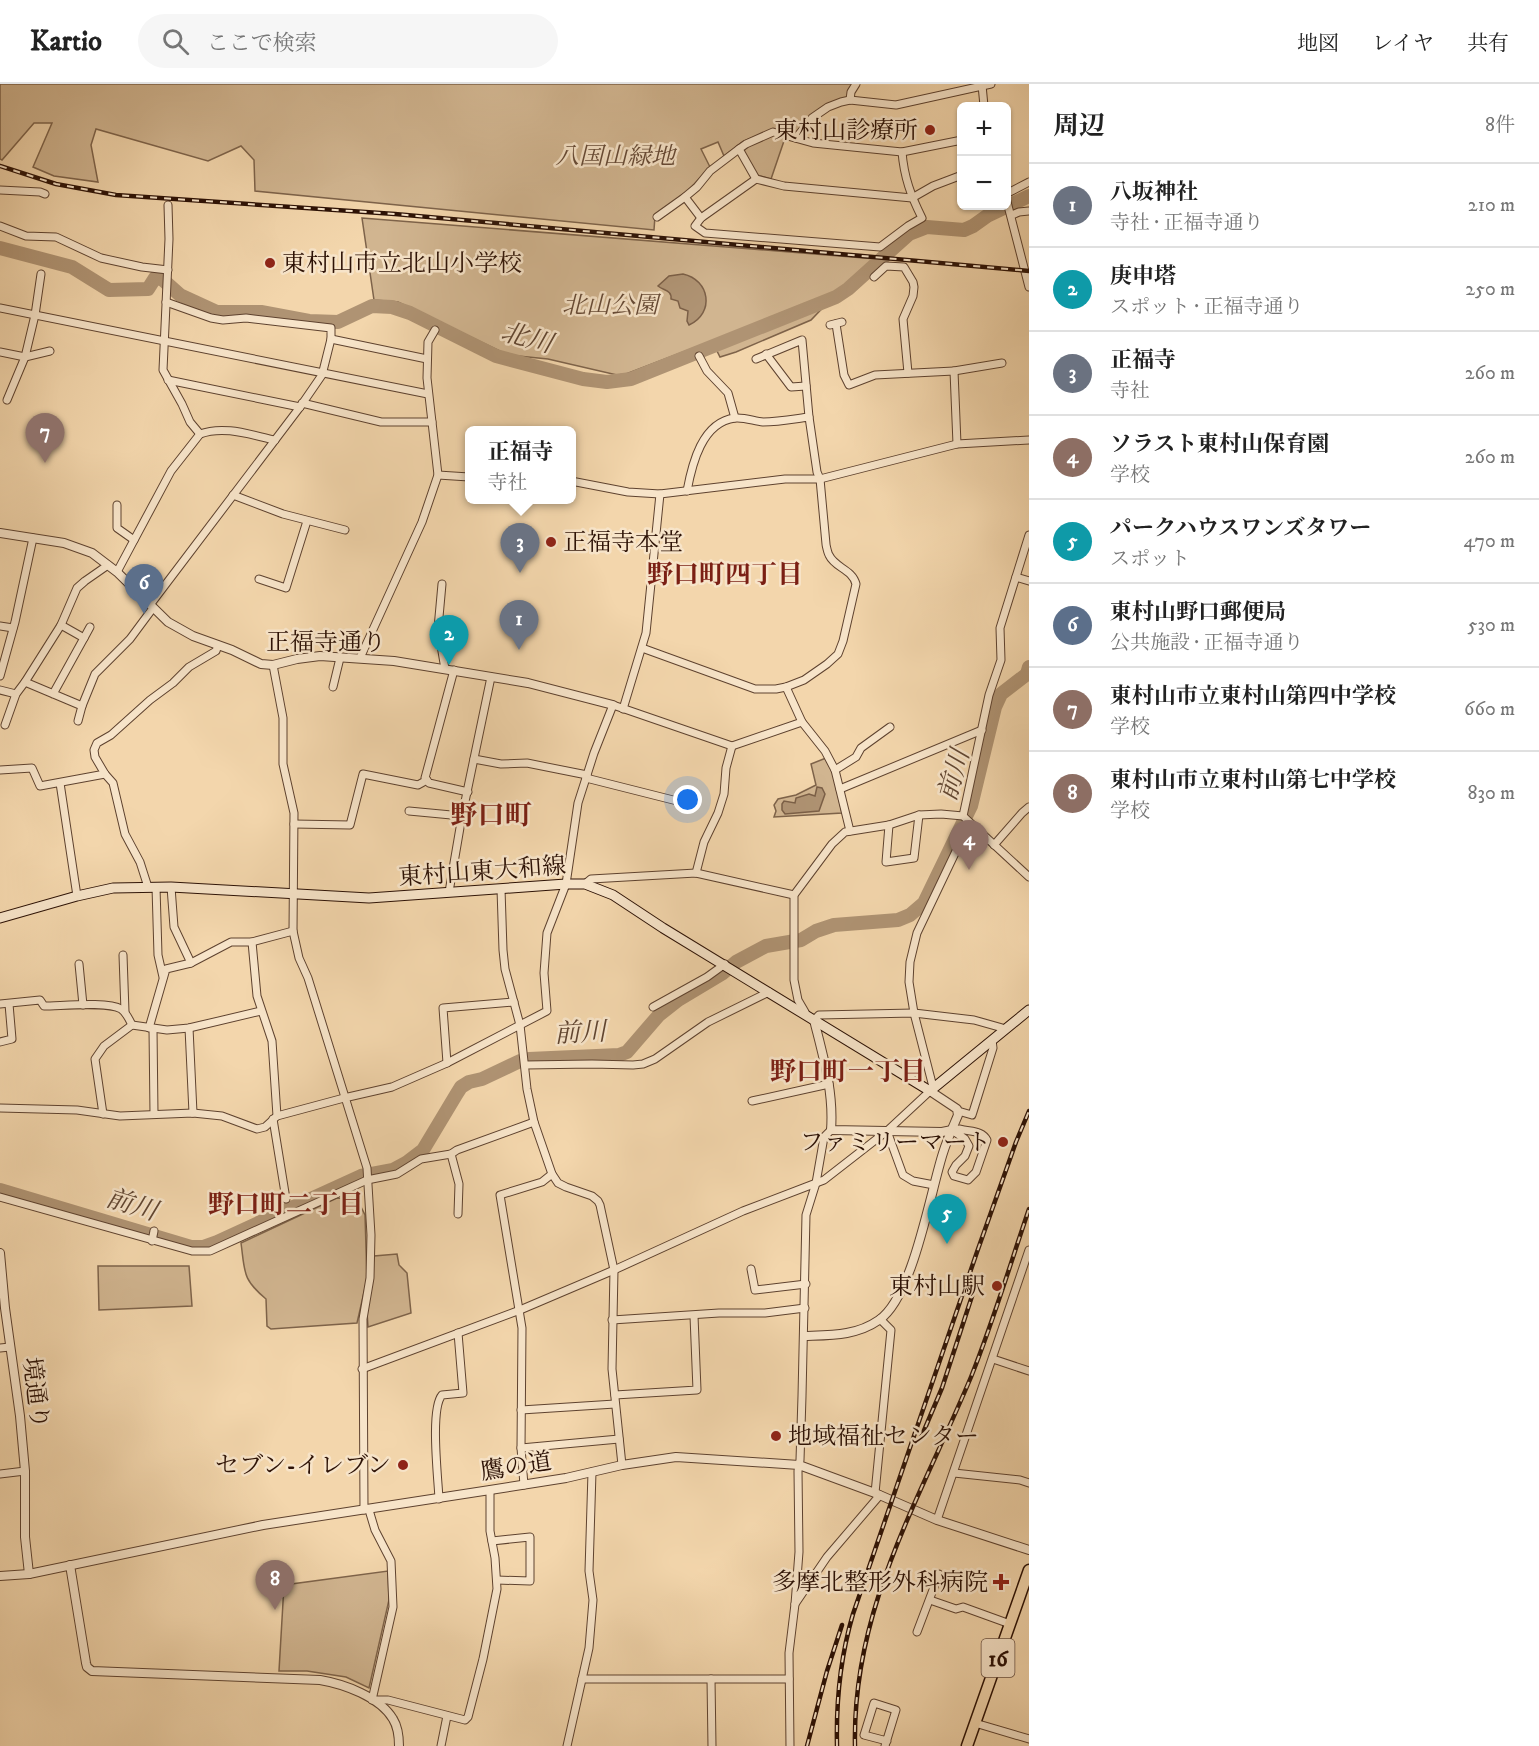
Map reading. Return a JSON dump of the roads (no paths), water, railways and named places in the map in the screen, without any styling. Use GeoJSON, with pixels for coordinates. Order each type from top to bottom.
{"type":"FeatureCollection","features":[{"type":"Feature","properties":{"kind":"main road","name":"東村山東大和線"},"geometry":{"type":"LineString","coordinates":[[0,918],[105,888],[171,887],[369,898],[585,884],[613,895],[663,928],[931,1089]]}},
{"type":"Feature","properties":{"kind":"main road"},"geometry":{"type":"LineString","coordinates":[[931,1089],[1029,1010]]}},
{"type":"Feature","properties":{"kind":"main road","name":"16"},"geometry":{"type":"LineString","coordinates":[[967,1746],[1029,1570]]}},
{"type":"Feature","properties":{"kind":"street"},"geometry":{"type":"LineString","coordinates":[[850,100],[851,92],[856,84]]}},
{"type":"Feature","properties":{"kind":"street"},"geometry":{"type":"LineString","coordinates":[[796,138],[812,118],[828,107],[850,100],[896,105],[991,84]]}},
{"type":"Feature","properties":{"kind":"street"},"geometry":{"type":"LineString","coordinates":[[982,86],[984,102]]}},
{"type":"Feature","properties":{"kind":"street"},"geometry":{"type":"LineString","coordinates":[[657,218],[697,187],[710,171],[739,149],[773,132],[813,143],[902,152],[957,141]]}},
{"type":"Feature","properties":{"kind":"street"},"geometry":{"type":"LineString","coordinates":[[739,149],[756,179],[784,186],[912,198],[933,186],[957,177]]}},
{"type":"Feature","properties":{"kind":"street"},"geometry":{"type":"LineString","coordinates":[[756,179],[701,218],[695,226],[705,233],[880,247],[922,218],[912,198],[904,173],[902,152]]}},
{"type":"Feature","properties":{"kind":"street"},"geometry":{"type":"LineString","coordinates":[[1011,195],[1029,182]]}},
{"type":"Feature","properties":{"kind":"street"},"geometry":{"type":"LineString","coordinates":[[0,190],[45,194]]}},
{"type":"Feature","properties":{"kind":"street"},"geometry":{"type":"LineString","coordinates":[[685,197],[701,218]]}},
{"type":"Feature","properties":{"kind":"street"},"geometry":{"type":"LineString","coordinates":[[168,205],[163,370],[190,422],[200,434]]}},
{"type":"Feature","properties":{"kind":"street"},"geometry":{"type":"LineString","coordinates":[[1010,210],[1026,260],[1029,287]]}},
{"type":"Feature","properties":{"kind":"street"},"geometry":{"type":"LineString","coordinates":[[1011,213],[1029,211]]}},
{"type":"Feature","properties":{"kind":"street"},"geometry":{"type":"LineString","coordinates":[[0,226],[26,236],[57,237],[101,258],[167,273]]}},
{"type":"Feature","properties":{"kind":"street"},"geometry":{"type":"LineString","coordinates":[[874,276],[886,266],[903,267],[913,282],[913,296],[903,319],[908,374]]}},
{"type":"Feature","properties":{"kind":"street"},"geometry":{"type":"LineString","coordinates":[[7,399],[25,357],[41,274]]}},
{"type":"Feature","properties":{"kind":"street"},"geometry":{"type":"LineString","coordinates":[[78,721],[94,674],[130,639],[151,607],[301,405],[323,372],[331,339],[332,328],[246,318],[223,320],[211,318],[166,299]]}},
{"type":"Feature","properties":{"kind":"street"},"geometry":{"type":"LineString","coordinates":[[0,308],[428,394]]}},
{"type":"Feature","properties":{"kind":"street"},"geometry":{"type":"LineString","coordinates":[[836,324],[844,375],[849,385],[874,375],[954,371],[1002,363]]}},
{"type":"Feature","properties":{"kind":"street"},"geometry":{"type":"LineString","coordinates":[[360,658],[422,522],[438,475],[428,394],[427,359],[428,342],[435,330]]}},
{"type":"Feature","properties":{"kind":"street"},"geometry":{"type":"LineString","coordinates":[[331,339],[427,359]]}},
{"type":"Feature","properties":{"kind":"street"},"geometry":{"type":"LineString","coordinates":[[642,648],[755,689],[786,687],[811,675],[838,654],[856,584],[854,578],[828,554],[820,479],[809,417],[802,340],[756,359]]}},
{"type":"Feature","properties":{"kind":"street"},"geometry":{"type":"LineString","coordinates":[[0,352],[25,357],[50,351]]}},
{"type":"Feature","properties":{"kind":"street"},"geometry":{"type":"LineString","coordinates":[[766,354],[791,387],[806,386]]}},
{"type":"Feature","properties":{"kind":"street"},"geometry":{"type":"LineString","coordinates":[[699,356],[707,371],[728,393],[735,418]]}},
{"type":"Feature","properties":{"kind":"street"},"geometry":{"type":"LineString","coordinates":[[954,371],[957,444]]}},
{"type":"Feature","properties":{"kind":"street"},"geometry":{"type":"LineString","coordinates":[[168,380],[381,422],[432,422]]}},
{"type":"Feature","properties":{"kind":"street"},"geometry":{"type":"LineString","coordinates":[[687,491],[691,470],[708,434],[719,423],[735,418],[764,422],[809,417]]}},
{"type":"Feature","properties":{"kind":"street"},"geometry":{"type":"LineString","coordinates":[[117,572],[171,471],[200,434],[233,431],[275,440]]}},
{"type":"Feature","properties":{"kind":"street"},"geometry":{"type":"LineString","coordinates":[[576,482],[628,492],[660,494],[785,479],[820,479],[957,444],[1029,441]]}},
{"type":"Feature","properties":{"kind":"street"},"geometry":{"type":"LineString","coordinates":[[438,475],[465,477]]}},
{"type":"Feature","properties":{"kind":"street"},"geometry":{"type":"LineString","coordinates":[[623,709],[646,633],[660,494]]}},
{"type":"Feature","properties":{"kind":"street"},"geometry":{"type":"LineString","coordinates":[[233,495],[283,514],[345,530]]}},
{"type":"Feature","properties":{"kind":"street"},"geometry":{"type":"LineString","coordinates":[[117,505],[117,528],[134,540]]}},
{"type":"Feature","properties":{"kind":"street"},"geometry":{"type":"LineString","coordinates":[[259,579],[286,588],[307,520]]}},
{"type":"Feature","properties":{"kind":"street","name":"正福寺通り"},"geometry":{"type":"LineString","coordinates":[[0,533],[64,543],[92,554],[117,572],[168,622],[192,636],[261,664],[273,665],[320,656],[394,661],[528,683],[613,705]]}},
{"type":"Feature","properties":{"kind":"street"},"geometry":{"type":"LineString","coordinates":[[964,817],[989,695],[1001,660],[1000,628],[1029,535]]}},
{"type":"Feature","properties":{"kind":"street"},"geometry":{"type":"LineString","coordinates":[[0,676],[33,538]]}},
{"type":"Feature","properties":{"kind":"street"},"geometry":{"type":"LineString","coordinates":[[5,725],[16,694],[61,625],[77,588],[108,565]]}},
{"type":"Feature","properties":{"kind":"street"},"geometry":{"type":"LineString","coordinates":[[1016,577],[1029,581]]}},
{"type":"Feature","properties":{"kind":"street"},"geometry":{"type":"LineString","coordinates":[[442,584],[438,628],[450,669],[426,778],[429,783],[468,792]]}},
{"type":"Feature","properties":{"kind":"street"},"geometry":{"type":"LineString","coordinates":[[61,625],[84,638]]}},
{"type":"Feature","properties":{"kind":"street"},"geometry":{"type":"LineString","coordinates":[[0,626],[13,628]]}},
{"type":"Feature","properties":{"kind":"street"},"geometry":{"type":"LineString","coordinates":[[53,694],[90,627]]}},
{"type":"Feature","properties":{"kind":"street"},"geometry":{"type":"LineString","coordinates":[[163,977],[158,955],[152,887],[125,834],[113,783],[94,757],[94,750],[97,743],[111,735],[189,667],[216,651],[218,645]]}},
{"type":"Feature","properties":{"kind":"street"},"geometry":{"type":"LineString","coordinates":[[333,687],[340,658]]}},
{"type":"Feature","properties":{"kind":"street"},"geometry":{"type":"LineString","coordinates":[[273,665],[283,718],[283,764],[294,813],[293,931],[299,958],[308,978],[367,1175],[371,1234],[370,1278],[363,1319],[362,1369],[366,1510],[391,1561],[393,1598],[393,1607],[372,1700]]}},
{"type":"Feature","properties":{"kind":"street"},"geometry":{"type":"LineString","coordinates":[[449,892],[462,816],[491,677]]}},
{"type":"Feature","properties":{"kind":"street"},"geometry":{"type":"LineString","coordinates":[[25,682],[82,706]]}},
{"type":"Feature","properties":{"kind":"street"},"geometry":{"type":"LineString","coordinates":[[786,687],[802,722],[825,751],[835,770],[850,831]]}},
{"type":"Feature","properties":{"kind":"street"},"geometry":{"type":"LineString","coordinates":[[0,690],[16,694]]}},
{"type":"Feature","properties":{"kind":"street"},"geometry":{"type":"LineString","coordinates":[[0,1108],[77,1110],[120,1116],[193,1113],[222,1116],[257,1129],[265,1127],[275,1117],[392,1087],[447,1063],[547,1011],[544,973],[547,933],[567,884],[578,803],[613,705],[732,746],[802,722]]}},
{"type":"Feature","properties":{"kind":"street"},"geometry":{"type":"LineString","coordinates":[[835,770],[856,757],[861,748],[891,727]]}},
{"type":"Feature","properties":{"kind":"street"},"geometry":{"type":"LineString","coordinates":[[840,789],[982,730]]}},
{"type":"Feature","properties":{"kind":"street"},"geometry":{"type":"LineString","coordinates":[[696,873],[704,842],[724,794],[726,768],[732,746]]}},
{"type":"Feature","properties":{"kind":"street"},"geometry":{"type":"LineString","coordinates":[[474,759],[501,764],[527,763],[685,803]]}},
{"type":"Feature","properties":{"kind":"street"},"geometry":{"type":"LineString","coordinates":[[0,770],[32,768],[40,786],[105,774]]}},
{"type":"Feature","properties":{"kind":"street"},"geometry":{"type":"LineString","coordinates":[[294,824],[350,825],[363,774],[418,785],[427,780]]}},
{"type":"Feature","properties":{"kind":"street"},"geometry":{"type":"LineString","coordinates":[[60,783],[77,896]]}},
{"type":"Feature","properties":{"kind":"street"},"geometry":{"type":"LineString","coordinates":[[994,845],[1029,807]]}},
{"type":"Feature","properties":{"kind":"street"},"geometry":{"type":"LineString","coordinates":[[409,811],[462,816]]}},
{"type":"Feature","properties":{"kind":"street"},"geometry":{"type":"LineString","coordinates":[[790,1746],[790,1633],[800,1552],[799,1465],[806,1284],[806,1215],[816,1183],[824,1137],[831,1130],[832,1110],[829,1084],[811,1017],[800,1006],[796,994],[794,895],[832,844],[845,832],[889,825],[919,815],[941,814],[964,817],[1029,877]]}},
{"type":"Feature","properties":{"kind":"street"},"geometry":{"type":"LineString","coordinates":[[889,825],[886,862],[914,858],[919,815]]}},
{"type":"Feature","properties":{"kind":"street"},"geometry":{"type":"LineString","coordinates":[[972,825],[957,849],[917,933],[910,962],[909,982],[931,1089],[958,1111],[972,1115],[993,1047],[992,1040]]}},
{"type":"Feature","properties":{"kind":"street"},"geometry":{"type":"LineString","coordinates":[[585,884],[591,879],[696,873],[794,895]]}},
{"type":"Feature","properties":{"kind":"street"},"geometry":{"type":"LineString","coordinates":[[171,887],[174,927],[191,963]]}},
{"type":"Feature","properties":{"kind":"street"},"geometry":{"type":"LineString","coordinates":[[501,889],[502,950],[520,1024],[527,1089],[534,1122],[552,1174],[558,1183],[598,1201],[614,1270],[612,1369],[622,1465]]}},
{"type":"Feature","properties":{"kind":"street"},"geometry":{"type":"LineString","coordinates":[[154,1114],[151,1028],[166,969],[191,963],[231,942],[252,942],[293,931]]}},
{"type":"Feature","properties":{"kind":"street"},"geometry":{"type":"LineString","coordinates":[[252,942],[257,996],[272,1041],[275,1117],[286,1199]]}},
{"type":"Feature","properties":{"kind":"street"},"geometry":{"type":"LineString","coordinates":[[123,955],[125,1012]]}},
{"type":"Feature","properties":{"kind":"street"},"geometry":{"type":"LineString","coordinates":[[79,964],[82,1005]]}},
{"type":"Feature","properties":{"kind":"street"},"geometry":{"type":"LineString","coordinates":[[653,1007],[728,967]]}},
{"type":"Feature","properties":{"kind":"street"},"geometry":{"type":"LineString","coordinates":[[525,1061],[643,1064],[656,1059],[708,1022],[769,992]]}},
{"type":"Feature","properties":{"kind":"street"},"geometry":{"type":"LineString","coordinates":[[0,1004],[40,1000],[44,1006],[82,1005],[120,1008],[132,1024],[167,1030],[189,1028],[261,1011]]}},
{"type":"Feature","properties":{"kind":"street"},"geometry":{"type":"LineString","coordinates":[[447,1063],[444,1008],[514,1002]]}},
{"type":"Feature","properties":{"kind":"street"},"geometry":{"type":"LineString","coordinates":[[0,1042],[12,1040],[9,1004]]}},
{"type":"Feature","properties":{"kind":"street"},"geometry":{"type":"LineString","coordinates":[[811,1017],[914,1013],[974,1020],[1006,1029]]}},
{"type":"Feature","properties":{"kind":"street"},"geometry":{"type":"LineString","coordinates":[[103,1114],[95,1059],[104,1046],[132,1024]]}},
{"type":"Feature","properties":{"kind":"street"},"geometry":{"type":"LineString","coordinates":[[189,1028],[193,1113]]}},
{"type":"Feature","properties":{"kind":"street"},"geometry":{"type":"LineString","coordinates":[[752,1101],[829,1084]]}},
{"type":"Feature","properties":{"kind":"street"},"geometry":{"type":"LineString","coordinates":[[362,1369],[520,1310],[743,1211],[824,1180],[887,1131],[931,1089]]}},
{"type":"Feature","properties":{"kind":"street"},"geometry":{"type":"LineString","coordinates":[[804,1336],[853,1333],[880,1319],[893,1305],[905,1282],[930,1202],[942,1153],[958,1111]]}},
{"type":"Feature","properties":{"kind":"street"},"geometry":{"type":"LineString","coordinates":[[0,1197],[152,1241],[192,1251],[210,1251],[367,1175],[397,1174],[421,1159],[451,1154],[534,1122]]}},
{"type":"Feature","properties":{"kind":"street"},"geometry":{"type":"LineString","coordinates":[[831,1130],[942,1132],[960,1129],[975,1131],[985,1136],[987,1141],[976,1172],[965,1180],[954,1176],[952,1172],[965,1156],[970,1135],[975,1131]]}},
{"type":"Feature","properties":{"kind":"street"},"geometry":{"type":"LineString","coordinates":[[952,1130],[968,1143]]}},
{"type":"Feature","properties":{"kind":"street"},"geometry":{"type":"LineString","coordinates":[[887,1131],[903,1175],[913,1181],[934,1185]]}},
{"type":"Feature","properties":{"kind":"street"},"geometry":{"type":"LineString","coordinates":[[451,1154],[459,1184],[458,1214]]}},
{"type":"Feature","properties":{"kind":"street"},"geometry":{"type":"LineString","coordinates":[[524,1485],[521,1448],[522,1328],[500,1195],[542,1182],[552,1174]]}},
{"type":"Feature","properties":{"kind":"street"},"geometry":{"type":"LineString","coordinates":[[152,1241],[154,1231]]}},
{"type":"Feature","properties":{"kind":"street"},"geometry":{"type":"LineString","coordinates":[[937,1520],[1029,1250]]}},
{"type":"Feature","properties":{"kind":"street","name":"境通り"},"geometry":{"type":"LineString","coordinates":[[0,1253],[25,1471],[25,1537],[29,1574]]}},
{"type":"Feature","properties":{"kind":"street"},"geometry":{"type":"LineString","coordinates":[[751,1269],[755,1290],[806,1284]]}},
{"type":"Feature","properties":{"kind":"street"},"geometry":{"type":"LineString","coordinates":[[612,1320],[719,1313],[765,1313],[805,1308]]}},
{"type":"Feature","properties":{"kind":"street"},"geometry":{"type":"LineString","coordinates":[[615,1395],[697,1390],[694,1316]]}},
{"type":"Feature","properties":{"kind":"street"},"geometry":{"type":"LineString","coordinates":[[795,1604],[827,1557],[878,1494],[891,1330],[880,1319]]}},
{"type":"Feature","properties":{"kind":"street"},"geometry":{"type":"LineString","coordinates":[[439,1499],[435,1415],[438,1400],[442,1395],[463,1393],[458,1333]]}},
{"type":"Feature","properties":{"kind":"street"},"geometry":{"type":"LineString","coordinates":[[0,1348],[10,1347]]}},
{"type":"Feature","properties":{"kind":"street"},"geometry":{"type":"LineString","coordinates":[[993,1359],[1029,1371]]}},
{"type":"Feature","properties":{"kind":"street"},"geometry":{"type":"LineString","coordinates":[[521,1410],[615,1404]]}},
{"type":"Feature","properties":{"kind":"street"},"geometry":{"type":"LineString","coordinates":[[521,1448],[619,1439]]}},
{"type":"Feature","properties":{"kind":"street","name":"鷹の道"},"geometry":{"type":"LineString","coordinates":[[0,1576],[29,1574],[263,1526],[490,1491],[622,1465],[676,1457],[799,1465],[878,1494],[937,1520],[1029,1550]]}},
{"type":"Feature","properties":{"kind":"street"},"geometry":{"type":"LineString","coordinates":[[0,1474],[25,1471]]}},
{"type":"Feature","properties":{"kind":"street"},"geometry":{"type":"LineString","coordinates":[[567,1746],[589,1648],[592,1599],[590,1571],[592,1472]]}},
{"type":"Feature","properties":{"kind":"street"},"geometry":{"type":"LineString","coordinates":[[954,1473],[1029,1482]]}},
{"type":"Feature","properties":{"kind":"street"},"geometry":{"type":"LineString","coordinates":[[372,1700],[388,1700],[465,1720],[468,1717],[495,1603],[497,1580],[489,1531],[490,1491]]}},
{"type":"Feature","properties":{"kind":"street"},"geometry":{"type":"LineString","coordinates":[[492,1541],[530,1537],[530,1581],[497,1580]]}},
{"type":"Feature","properties":{"kind":"street"},"geometry":{"type":"LineString","coordinates":[[70,1565],[86,1663],[92,1671],[320,1680],[345,1686],[381,1705],[393,1718],[399,1734],[399,1746]]}},
{"type":"Feature","properties":{"kind":"street"},"geometry":{"type":"LineString","coordinates":[[918,1632],[939,1574]]}},
{"type":"Feature","properties":{"kind":"street"},"geometry":{"type":"LineString","coordinates":[[930,1600],[956,1609],[963,1606],[1010,1624]]}},
{"type":"Feature","properties":{"kind":"street"},"geometry":{"type":"LineString","coordinates":[[582,1679],[789,1679]]}},
{"type":"Feature","properties":{"kind":"street"},"geometry":{"type":"LineString","coordinates":[[711,1679],[712,1746]]}},
{"type":"Feature","properties":{"kind":"street"},"geometry":{"type":"LineString","coordinates":[[874,1703],[896,1710],[886,1744],[864,1735],[874,1703]]}},
{"type":"Feature","properties":{"kind":"street"},"geometry":{"type":"LineString","coordinates":[[441,1746],[447,1716]]}},
{"type":"Feature","properties":{"kind":"street"},"geometry":{"type":"LineString","coordinates":[[975,1723],[1029,1739]]}},
{"type":"Feature","properties":{"kind":"waterway","name":"北川"},"geometry":{"type":"LineString","coordinates":[[0,248],[72,267],[109,290],[148,289],[155,278],[162,279],[180,295],[217,312],[261,312],[309,321],[338,322],[372,306],[392,307],[410,313],[496,356],[583,379],[607,382],[631,379],[836,297],[909,234],[927,227],[964,230],[1029,196]]}},
{"type":"Feature","properties":{"kind":"waterway","name":"前川"},"geometry":{"type":"LineString","coordinates":[[0,1190],[191,1247],[203,1247],[361,1176],[393,1170],[406,1163],[423,1150],[461,1087],[469,1082],[482,1079],[529,1059],[619,1055],[627,1052],[659,1015],[678,1000],[723,973],[736,962],[766,946],[801,940],[816,931],[834,925],[898,920],[910,915],[924,903],[971,806],[995,707],[1001,694],[1027,674],[1029,667]]}},
{"type":"Feature","properties":{"kind":"railway"},"geometry":{"type":"LineString","coordinates":[[0,166],[56,184],[116,195],[395,214],[1029,271]]}},
{"type":"Feature","properties":{"kind":"railway"},"geometry":{"type":"LineString","coordinates":[[837,1746],[840,1680],[853,1614],[977,1252],[1029,1111]]}},
{"type":"Feature","properties":{"kind":"railway"},"geometry":{"type":"LineString","coordinates":[[855,1746],[857,1696],[865,1647],[877,1601],[911,1511],[971,1377],[1029,1209]]}},
{"type":"Feature","properties":{"kind":"railway"},"geometry":{"type":"LineString","coordinates":[[920,1440],[942,1388],[974,1290]]}},
{"type":"Feature","properties":{"kind":"railway"},"geometry":{"type":"LineString","coordinates":[[807,1746],[842,1625]]}},
{"type":"Feature","properties":{"kind":"place","name":"東村山診療所"},"geometry":{"type":"Point","coordinates":[930,130]}},
{"type":"Feature","properties":{"kind":"place","name":"東村山市立北山小学校"},"geometry":{"type":"Point","coordinates":[270,263]}},
{"type":"Feature","properties":{"kind":"place","name":"東村山市立東村山第四中学校"},"geometry":{"type":"Point","coordinates":[45,463]}},
{"type":"Feature","properties":{"kind":"place","name":"正福寺本堂"},"geometry":{"type":"Point","coordinates":[551,542]}},
{"type":"Feature","properties":{"kind":"place","name":"正福寺"},"geometry":{"type":"Point","coordinates":[520,573]}},
{"type":"Feature","properties":{"kind":"place","name":"東村山野口郵便局"},"geometry":{"type":"Point","coordinates":[144,614]}},
{"type":"Feature","properties":{"kind":"place","name":"八坂神社"},"geometry":{"type":"Point","coordinates":[519,650]}},
{"type":"Feature","properties":{"kind":"place","name":"庚申塔"},"geometry":{"type":"Point","coordinates":[449,665]}},
{"type":"Feature","properties":{"kind":"place","name":"ソラスト東村山保育園"},"geometry":{"type":"Point","coordinates":[969,870]}},
{"type":"Feature","properties":{"kind":"place","name":"ファミリーマート"},"geometry":{"type":"Point","coordinates":[1003,1142]}},
{"type":"Feature","properties":{"kind":"place","name":"パークハウスワンズタワー"},"geometry":{"type":"Point","coordinates":[947,1244]}},
{"type":"Feature","properties":{"kind":"place","name":"東村山駅"},"geometry":{"type":"Point","coordinates":[997,1286]}},
{"type":"Feature","properties":{"kind":"place","name":"地域福祉センター"},"geometry":{"type":"Point","coordinates":[776,1436]}},
{"type":"Feature","properties":{"kind":"place","name":"セブン-イレブン"},"geometry":{"type":"Point","coordinates":[403,1465]}},
{"type":"Feature","properties":{"kind":"place","name":"多摩北整形外科病院"},"geometry":{"type":"Point","coordinates":[1001,1582]}},
{"type":"Feature","properties":{"kind":"place","name":"東村山市立東村山第七中学校"},"geometry":{"type":"Point","coordinates":[275,1610]}},
{"type":"Feature","properties":{"kind":"district","name":"野口町四丁目"},"geometry":{"type":"Point","coordinates":[725,574]}},
{"type":"Feature","properties":{"kind":"district","name":"野口町"},"geometry":{"type":"Point","coordinates":[491,815]}},
{"type":"Feature","properties":{"kind":"district","name":"野口町一丁目"},"geometry":{"type":"Point","coordinates":[848,1071]}},
{"type":"Feature","properties":{"kind":"district","name":"野口町二丁目"},"geometry":{"type":"Point","coordinates":[286,1204]}},
{"type":"Feature","properties":{"kind":"park label","name":"八国山緑地"},"geometry":{"type":"Point","coordinates":[615,156]}},
{"type":"Feature","properties":{"kind":"park label","name":"北山公園"},"geometry":{"type":"Point","coordinates":[610,305]}}]}
